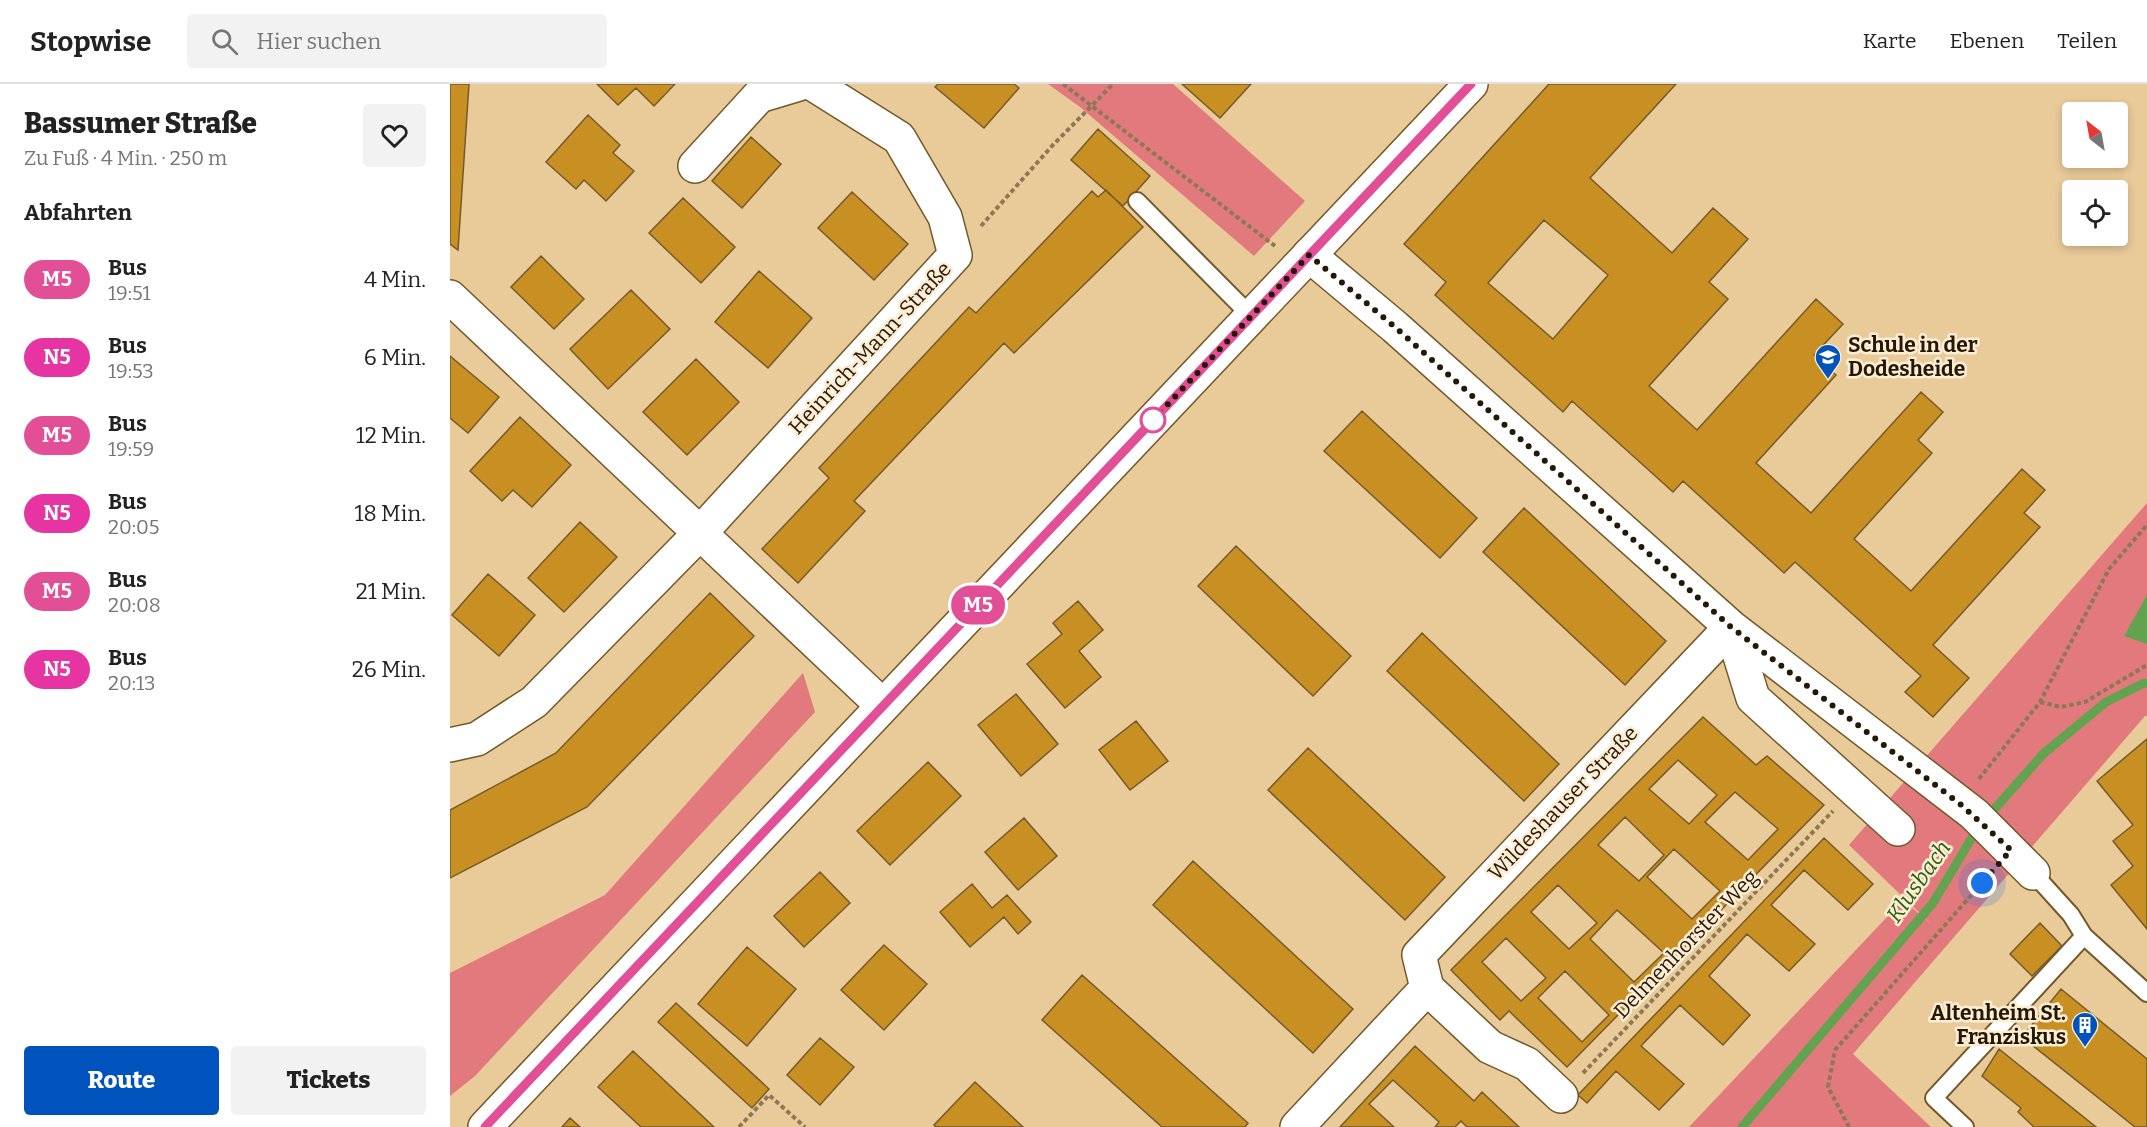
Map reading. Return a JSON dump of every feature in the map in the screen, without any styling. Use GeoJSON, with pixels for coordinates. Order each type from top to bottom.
{"type":"FeatureCollection","features":[{"type":"Feature","properties":{"kind":"street"},"geometry":{"type":"LineString","coordinates":[[695,166],[759,96],[799,84]]}},
{"type":"Feature","properties":{"kind":"street","name":"Heinrich-Mann-Straße"},"geometry":{"type":"LineString","coordinates":[[450,745],[477,739],[534,702],[700,533],[955,255],[945,217],[899,138],[813,84]]}},
{"type":"Feature","properties":{"kind":"street"},"geometry":{"type":"LineString","coordinates":[[485,1127],[1471,84]]}},
{"type":"Feature","properties":{"kind":"street"},"geometry":{"type":"LineString","coordinates":[[1309,255],[1395,327],[1731,627],[1985,826],[2033,873]]}},
{"type":"Feature","properties":{"kind":"street"},"geometry":{"type":"LineString","coordinates":[[450,297],[882,705]]}},
{"type":"Feature","properties":{"kind":"street"},"geometry":{"type":"LineString","coordinates":[[1731,627],[1753,698],[1898,829]]}},
{"type":"Feature","properties":{"kind":"street","name":"Wildeshauser Straße"},"geometry":{"type":"LineString","coordinates":[[1427,988],[1419,955],[1731,627]]}},
{"type":"Feature","properties":{"kind":"street"},"geometry":{"type":"LineString","coordinates":[[1298,1127],[1427,988],[1490,1047],[1527,1064],[1561,1096]]}},
{"type":"Feature","properties":{"kind":"lane"},"geometry":{"type":"LineString","coordinates":[[1137,201],[1251,316]]}},
{"type":"Feature","properties":{"kind":"lane"},"geometry":{"type":"LineString","coordinates":[[2033,873],[2071,915],[2084,936],[2147,993]]}},
{"type":"Feature","properties":{"kind":"lane"},"geometry":{"type":"LineString","coordinates":[[1965,1127],[1934,1098],[2084,936]]}},
{"type":"Feature","properties":{"kind":"path"},"geometry":{"type":"LineString","coordinates":[[1063,84],[1276,247],[1309,255]]}},
{"type":"Feature","properties":{"kind":"path"},"geometry":{"type":"LineString","coordinates":[[955,255],[1052,146],[1113,84]]}},
{"type":"Feature","properties":{"kind":"path"},"geometry":{"type":"LineString","coordinates":[[1849,1127],[1828,1087],[1835,1050],[1985,826],[2040,702],[2109,568],[2147,525]]}},
{"type":"Feature","properties":{"kind":"path"},"geometry":{"type":"LineString","coordinates":[[2040,702],[2061,707],[2085,702],[2147,665]]}},
{"type":"Feature","properties":{"kind":"path","name":"Delmenhorster Weg"},"geometry":{"type":"LineString","coordinates":[[1561,1096],[1854,789]]}},
{"type":"Feature","properties":{"kind":"path"},"geometry":{"type":"LineString","coordinates":[[739,1127],[769,1095],[804,1127]]}},
{"type":"Feature","properties":{"kind":"shaded area"},"geometry":{"type":"Polygon","coordinates":[[[1048,84],[1173,84],[1305,201],[1254,256],[1080,107],[1048,84]]]}},
{"type":"Feature","properties":{"kind":"shaded area"},"geometry":{"type":"Polygon","coordinates":[[[2147,503],[2147,716],[1853,1054],[1931,1127],[1689,1127],[1903,900],[1931,924],[1849,845],[2147,503]]]}},
{"type":"Feature","properties":{"kind":"shaded area"},"geometry":{"type":"Polygon","coordinates":[[[2147,595],[2147,644],[2124,636],[2147,595]]]}},
{"type":"Feature","properties":{"kind":"shaded area"},"geometry":{"type":"Polygon","coordinates":[[[803,673],[815,712],[475,1076],[450,1096],[450,973],[605,895],[803,673]]]}},
{"type":"Feature","properties":{"kind":"building"},"geometry":{"type":"Polygon","coordinates":[[[450,84],[469,84],[458,250],[450,244],[450,84]]]}},
{"type":"Feature","properties":{"kind":"building"},"geometry":{"type":"Polygon","coordinates":[[[597,84],[675,84],[654,106],[636,88],[618,105],[597,84]]]}},
{"type":"Feature","properties":{"kind":"building"},"geometry":{"type":"Polygon","coordinates":[[[938,84],[1014,84],[1019,88],[984,128],[935,87],[938,84]]]}},
{"type":"Feature","properties":{"kind":"building"},"geometry":{"type":"Polygon","coordinates":[[[1182,84],[1251,84],[1220,118],[1182,84]]]}},
{"type":"Feature","properties":{"kind":"building"},"geometry":{"type":"Polygon","coordinates":[[[1549,84],[1676,84],[1590,178],[1672,253],[1713,208],[1748,239],[1709,282],[1728,299],[1649,386],[1697,430],[1816,299],[1843,324],[1814,355],[1836,375],[1756,463],[1811,513],[1921,392],[1943,412],[1918,440],[1932,453],[1854,539],[1911,591],[2022,469],[2045,490],[2024,513],[2040,527],[1933,645],[1969,678],[1933,717],[1905,692],[1921,676],[1795,562],[1784,573],[1683,481],[1673,492],[1572,401],[1563,412],[1435,295],[1446,282],[1404,244],[1549,84]],[[1544,220],[1488,283],[1553,339],[1608,275],[1544,220]]]}},
{"type":"Feature","properties":{"kind":"building"},"geometry":{"type":"Polygon","coordinates":[[[588,115],[620,145],[613,153],[634,171],[606,201],[584,180],[576,189],[546,162],[588,115]]]}},
{"type":"Feature","properties":{"kind":"building"},"geometry":{"type":"Polygon","coordinates":[[[1098,129],[1150,176],[1123,206],[1071,160],[1098,129]]]}},
{"type":"Feature","properties":{"kind":"building"},"geometry":{"type":"Polygon","coordinates":[[[751,137],[781,164],[742,208],[712,181],[751,137]]]}},
{"type":"Feature","properties":{"kind":"building"},"geometry":{"type":"Polygon","coordinates":[[[1106,190],[1143,227],[1014,353],[1004,343],[854,501],[865,511],[798,583],[762,549],[829,478],[819,468],[969,307],[976,313],[1092,191],[1098,197],[1106,190]]]}},
{"type":"Feature","properties":{"kind":"building"},"geometry":{"type":"Polygon","coordinates":[[[852,192],[908,244],[874,280],[818,228],[852,192]]]}},
{"type":"Feature","properties":{"kind":"building"},"geometry":{"type":"Polygon","coordinates":[[[683,198],[735,247],[701,283],[649,233],[683,198]]]}},
{"type":"Feature","properties":{"kind":"building"},"geometry":{"type":"Polygon","coordinates":[[[541,256],[584,299],[554,329],[511,287],[541,256]]]}},
{"type":"Feature","properties":{"kind":"building"},"geometry":{"type":"Polygon","coordinates":[[[759,271],[812,318],[768,368],[715,322],[759,271]]]}},
{"type":"Feature","properties":{"kind":"building"},"geometry":{"type":"Polygon","coordinates":[[[631,290],[670,329],[608,389],[570,349],[631,290]]]}},
{"type":"Feature","properties":{"kind":"building"},"geometry":{"type":"Polygon","coordinates":[[[450,356],[499,397],[468,433],[450,418],[450,356]]]}},
{"type":"Feature","properties":{"kind":"building"},"geometry":{"type":"Polygon","coordinates":[[[696,359],[739,402],[687,455],[643,412],[696,359]]]}},
{"type":"Feature","properties":{"kind":"building"},"geometry":{"type":"Polygon","coordinates":[[[1362,411],[1477,518],[1440,558],[1324,451],[1362,411]]]}},
{"type":"Feature","properties":{"kind":"building"},"geometry":{"type":"Polygon","coordinates":[[[520,417],[571,465],[532,507],[513,490],[502,501],[470,471],[520,417]]]}},
{"type":"Feature","properties":{"kind":"building"},"geometry":{"type":"Polygon","coordinates":[[[1524,508],[1666,641],[1625,685],[1483,552],[1524,508]]]}},
{"type":"Feature","properties":{"kind":"building"},"geometry":{"type":"Polygon","coordinates":[[[580,522],[617,557],[564,612],[528,578],[580,522]]]}},
{"type":"Feature","properties":{"kind":"building"},"geometry":{"type":"Polygon","coordinates":[[[1236,546],[1351,656],[1313,696],[1198,586],[1236,546]]]}},
{"type":"Feature","properties":{"kind":"building"},"geometry":{"type":"Polygon","coordinates":[[[488,574],[535,615],[499,656],[452,615],[488,574]]]}},
{"type":"Feature","properties":{"kind":"building"},"geometry":{"type":"Polygon","coordinates":[[[710,593],[754,636],[587,807],[450,878],[450,810],[556,753],[710,593]]]}},
{"type":"Feature","properties":{"kind":"building"},"geometry":{"type":"Polygon","coordinates":[[[1078,601],[1103,630],[1079,651],[1101,677],[1065,708],[1027,664],[1062,634],[1053,623],[1078,601]]]}},
{"type":"Feature","properties":{"kind":"building"},"geometry":{"type":"Polygon","coordinates":[[[1422,633],[1559,764],[1524,801],[1387,671],[1422,633]]]}},
{"type":"Feature","properties":{"kind":"building"},"geometry":{"type":"Polygon","coordinates":[[[1016,694],[1058,744],[1021,776],[978,725],[1016,694]]]}},
{"type":"Feature","properties":{"kind":"building"},"geometry":{"type":"Polygon","coordinates":[[[1703,717],[1756,765],[1767,756],[1824,805],[1567,1067],[1509,1011],[1500,1020],[1451,970],[1703,717]],[[1678,760],[1649,789],[1689,824],[1717,795],[1678,760]],[[1735,792],[1705,822],[1748,860],[1778,829],[1735,792]],[[1625,817],[1598,845],[1639,881],[1664,855],[1625,817]],[[1674,849],[1647,877],[1692,919],[1720,891],[1674,849]],[[1558,885],[1531,912],[1569,949],[1597,923],[1558,885]],[[1617,910],[1590,939],[1634,982],[1664,953],[1617,910]],[[1506,938],[1482,962],[1521,1001],[1546,978],[1506,938]],[[1565,971],[1538,998],[1582,1042],[1609,1015],[1565,971]]]}},
{"type":"Feature","properties":{"kind":"building"},"geometry":{"type":"Polygon","coordinates":[[[1136,721],[1168,761],[1130,790],[1099,750],[1136,721]]]}},
{"type":"Feature","properties":{"kind":"building"},"geometry":{"type":"Polygon","coordinates":[[[2147,739],[2147,929],[2111,885],[2133,866],[2113,841],[2133,825],[2097,781],[2147,739]]]}},
{"type":"Feature","properties":{"kind":"building"},"geometry":{"type":"Polygon","coordinates":[[[1308,748],[1445,877],[1405,920],[1268,790],[1308,748]]]}},
{"type":"Feature","properties":{"kind":"building"},"geometry":{"type":"Polygon","coordinates":[[[928,762],[961,796],[890,865],[857,831],[928,762]]]}},
{"type":"Feature","properties":{"kind":"building"},"geometry":{"type":"Polygon","coordinates":[[[1024,818],[1057,856],[1018,890],[985,852],[1024,818]]]}},
{"type":"Feature","properties":{"kind":"building"},"geometry":{"type":"Polygon","coordinates":[[[1824,838],[1873,884],[1848,910],[1804,870],[1771,905],[1815,944],[1789,971],[1747,934],[1709,976],[1750,1015],[1723,1045],[1680,1005],[1641,1046],[1684,1084],[1659,1110],[1616,1071],[1587,1103],[1578,1095],[1824,838]]]}},
{"type":"Feature","properties":{"kind":"building"},"geometry":{"type":"Polygon","coordinates":[[[1193,861],[1353,1009],[1313,1053],[1153,905],[1193,861]]]}},
{"type":"Feature","properties":{"kind":"building"},"geometry":{"type":"Polygon","coordinates":[[[820,872],[850,903],[804,947],[774,916],[820,872]]]}},
{"type":"Feature","properties":{"kind":"building"},"geometry":{"type":"Polygon","coordinates":[[[972,884],[992,908],[1007,895],[1031,922],[1018,934],[1004,917],[970,947],[940,912],[972,884]]]}},
{"type":"Feature","properties":{"kind":"building"},"geometry":{"type":"Polygon","coordinates":[[[2040,923],[2062,946],[2032,976],[2010,954],[2040,923]]]}},
{"type":"Feature","properties":{"kind":"building"},"geometry":{"type":"Polygon","coordinates":[[[884,945],[927,984],[884,1030],[841,990],[884,945]]]}},
{"type":"Feature","properties":{"kind":"building"},"geometry":{"type":"Polygon","coordinates":[[[747,947],[796,989],[747,1046],[698,1004],[747,947]]]}},
{"type":"Feature","properties":{"kind":"building"},"geometry":{"type":"Polygon","coordinates":[[[1082,975],[1248,1123],[1245,1127],[1162,1127],[1042,1020],[1082,975]]]}},
{"type":"Feature","properties":{"kind":"building","name":"Altenheim St. Franziskus"},"geometry":{"type":"Polygon","coordinates":[[[2061,989],[2147,1059],[2147,1127],[2135,1127],[2022,1037],[2061,989]]]}},
{"type":"Feature","properties":{"kind":"building"},"geometry":{"type":"Polygon","coordinates":[[[676,1003],[769,1089],[752,1108],[658,1022],[676,1003]]]}},
{"type":"Feature","properties":{"kind":"building"},"geometry":{"type":"Polygon","coordinates":[[[820,1038],[854,1067],[820,1105],[787,1075],[820,1038]]]}},
{"type":"Feature","properties":{"kind":"building"},"geometry":{"type":"Polygon","coordinates":[[[1415,1046],[1474,1101],[1482,1092],[1519,1127],[1467,1127],[1461,1121],[1455,1127],[1435,1127],[1439,1122],[1393,1080],[1369,1104],[1394,1127],[1340,1127],[1415,1046]]]}},
{"type":"Feature","properties":{"kind":"building"},"geometry":{"type":"Polygon","coordinates":[[[1999,1049],[2096,1127],[2034,1127],[2018,1112],[2021,1108],[1982,1076],[1999,1049]]]}},
{"type":"Feature","properties":{"kind":"building"},"geometry":{"type":"Polygon","coordinates":[[[633,1051],[714,1127],[641,1127],[598,1087],[633,1051]]]}},
{"type":"Feature","properties":{"kind":"building"},"geometry":{"type":"Polygon","coordinates":[[[975,1082],[1023,1127],[936,1127],[934,1125],[975,1082]]]}},
{"type":"Feature","properties":{"kind":"building"},"geometry":{"type":"Polygon","coordinates":[[[570,1118],[580,1127],[562,1127],[570,1118]]]}},
{"type":"Feature","properties":{"kind":"waterway","name":"Klusbach"},"geometry":{"type":"LineString","coordinates":[[1742,1127],[1933,903],[1977,829],[2043,754],[2106,702],[2147,683]]}},
{"type":"Feature","properties":{"kind":"bus line","name":"M5"},"geometry":{"type":"LineString","coordinates":[[485,1127],[1471,84]]}},
{"type":"Feature","properties":{"kind":"place","name":"Schule in der Dodesheide"},"geometry":{"type":"Point","coordinates":[1828,380]}},
{"type":"Feature","properties":{"kind":"place","name":"Altenheim St. Franziskus"},"geometry":{"type":"Point","coordinates":[2085,1048]}},
{"type":"Feature","properties":{"kind":"route"},"geometry":{"type":"LineString","coordinates":[[1153,420],[1309,255],[1395,327],[1731,627],[1974,814],[2011,850],[1982,883]]}}]}
